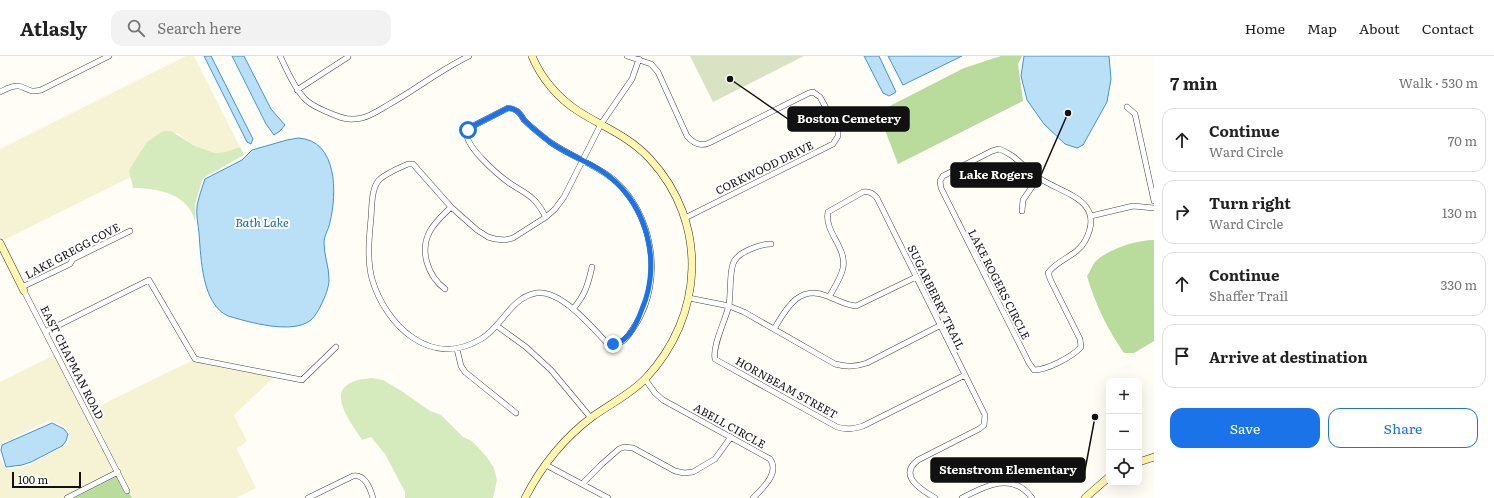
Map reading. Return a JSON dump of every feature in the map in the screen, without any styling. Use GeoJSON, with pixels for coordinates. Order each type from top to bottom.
{"type":"FeatureCollection","features":[{"type":"Feature","properties":{"kind":"street"},"geometry":{"type":"LineString","coordinates":[[0,92],[10,87],[18,86],[30,92],[41,90],[109,56]]}},
{"type":"Feature","properties":{"kind":"street"},"geometry":{"type":"LineString","coordinates":[[280,56],[297,90],[305,100],[344,119],[359,118],[388,106],[449,66],[469,56]]}},
{"type":"Feature","properties":{"kind":"street"},"geometry":{"type":"LineString","coordinates":[[525,498],[546,465],[561,446],[591,418],[628,393],[645,379],[661,360],[676,335],[689,298],[692,270],[692,253],[684,218],[677,196],[670,185],[650,159],[628,139],[577,110],[559,96],[541,74],[532,56]]}},
{"type":"Feature","properties":{"kind":"street","name":"CORKWOOD DRIVE"},"geometry":{"type":"LineString","coordinates":[[627,56],[651,64],[658,72],[663,80],[687,136],[692,142],[704,145],[709,143],[808,93],[813,92],[820,97],[838,130],[838,136],[833,144],[684,218]]}},
{"type":"Feature","properties":{"kind":"street"},"geometry":{"type":"LineString","coordinates":[[297,90],[348,57]]}},
{"type":"Feature","properties":{"kind":"street"},"geometry":{"type":"LineString","coordinates":[[546,217],[533,198],[507,181],[485,162],[468,141],[468,130],[508,108],[512,108],[551,142],[583,161],[600,170],[613,180],[634,204],[643,222],[649,240],[652,259],[651,277],[647,298],[638,320],[625,340],[620,343],[613,344],[606,342],[573,310],[555,296],[545,293],[536,293],[524,298],[512,306],[497,326],[482,339],[457,349],[436,348],[420,343],[407,333],[388,312],[376,289],[372,278],[369,242],[373,195],[378,181],[408,164],[413,164],[451,207],[477,230],[488,237],[495,239],[505,240],[513,238],[546,217],[564,198],[583,161],[601,124],[632,78],[639,59]]}},
{"type":"Feature","properties":{"kind":"street"},"geometry":{"type":"LineString","coordinates":[[1127,107],[1135,114],[1154,201]]}},
{"type":"Feature","properties":{"kind":"street","name":"LAKE ROGERS CIRCLE"},"geometry":{"type":"LineString","coordinates":[[999,149],[1006,151],[1038,178],[1080,199],[1091,216],[1090,228],[1079,250],[1052,268],[1048,273],[1080,339],[1081,347],[1076,353],[1041,370],[1034,370],[1029,363],[941,188],[940,181],[943,176],[992,151],[999,149]]}},
{"type":"Feature","properties":{"kind":"street"},"geometry":{"type":"LineString","coordinates":[[1022,211],[1023,200],[1038,178]]}},
{"type":"Feature","properties":{"kind":"street","name":"SUGARBERRY TRAIL"},"geometry":{"type":"LineString","coordinates":[[829,297],[841,274],[844,261],[841,249],[826,218],[828,212],[863,192],[868,191],[874,194],[877,198],[985,415],[986,420],[980,429],[913,463],[911,470],[912,482],[935,498]]}},
{"type":"Feature","properties":{"kind":"street"},"geometry":{"type":"LineString","coordinates":[[1091,216],[1133,206],[1154,208]]}},
{"type":"Feature","properties":{"kind":"street"},"geometry":{"type":"LineString","coordinates":[[445,289],[432,275],[427,264],[425,250],[430,231],[451,207]]}},
{"type":"Feature","properties":{"kind":"street","name":"LAKE GREGG COVE"},"geometry":{"type":"LineString","coordinates":[[23,289],[70,264],[73,259],[130,231]]}},
{"type":"Feature","properties":{"kind":"street","name":"EAST CHAPMAN ROAD"},"geometry":{"type":"LineString","coordinates":[[0,243],[127,491]]}},
{"type":"Feature","properties":{"kind":"street"},"geometry":{"type":"LineString","coordinates":[[728,306],[732,267],[736,258],[763,244],[771,244]]}},
{"type":"Feature","properties":{"kind":"street"},"geometry":{"type":"LineString","coordinates":[[573,310],[588,287],[592,267]]}},
{"type":"Feature","properties":{"kind":"street"},"geometry":{"type":"LineString","coordinates":[[774,329],[788,306],[801,296],[820,293],[847,306],[856,306],[916,277]]}},
{"type":"Feature","properties":{"kind":"street"},"geometry":{"type":"LineString","coordinates":[[45,332],[149,280],[195,359],[302,380],[336,347]]}},
{"type":"Feature","properties":{"kind":"street"},"geometry":{"type":"LineString","coordinates":[[689,298],[728,306],[744,312],[835,364],[845,367],[867,363],[941,325]]}},
{"type":"Feature","properties":{"kind":"street","name":"HORNBEAM STREET"},"geometry":{"type":"LineString","coordinates":[[728,306],[714,349],[716,359],[830,423],[845,429],[854,429],[863,426],[965,375]]}},
{"type":"Feature","properties":{"kind":"street"},"geometry":{"type":"LineString","coordinates":[[497,326],[526,347],[552,370],[591,418]]}},
{"type":"Feature","properties":{"kind":"street"},"geometry":{"type":"LineString","coordinates":[[457,349],[461,366],[465,372],[516,413]]}},
{"type":"Feature","properties":{"kind":"street","name":"ABELL CIRCLE"},"geometry":{"type":"LineString","coordinates":[[645,379],[663,400],[770,459],[774,468],[772,473],[762,489],[753,498]]}},
{"type":"Feature","properties":{"kind":"street"},"geometry":{"type":"LineString","coordinates":[[582,484],[619,449],[624,447],[633,448],[675,471],[684,473],[693,472],[716,459],[731,437]]}},
{"type":"Feature","properties":{"kind":"street"},"geometry":{"type":"LineString","coordinates":[[1142,461],[1154,456]]}},
{"type":"Feature","properties":{"kind":"street"},"geometry":{"type":"LineString","coordinates":[[546,465],[608,498]]}},
{"type":"Feature","properties":{"kind":"street"},"geometry":{"type":"LineString","coordinates":[[67,498],[118,472]]}},
{"type":"Feature","properties":{"kind":"street"},"geometry":{"type":"LineString","coordinates":[[308,498],[357,475],[365,480],[373,498]]}},
{"type":"Feature","properties":{"kind":"street"},"geometry":{"type":"LineString","coordinates":[[1085,498],[1106,480]]}},
{"type":"Feature","properties":{"kind":"street"},"geometry":{"type":"LineString","coordinates":[[962,498],[987,486],[1004,482],[1022,488],[1032,498]]}},
{"type":"Feature","properties":{"kind":"shaded area"},"geometry":{"type":"Polygon","coordinates":[[[186,56],[194,56],[240,147],[225,152],[215,153],[195,146],[177,133],[137,158],[129,170],[131,177],[2,241],[0,237],[0,149],[186,56]]]}},
{"type":"Feature","properties":{"kind":"shaded area"},"geometry":{"type":"Polygon","coordinates":[[[54,355],[114,471],[62,498],[0,498],[0,458],[6,469],[24,467],[68,444],[70,434],[66,428],[50,420],[0,444],[0,382],[54,355]]]}},
{"type":"Feature","properties":{"kind":"shaded area"},"geometry":{"type":"Polygon","coordinates":[[[193,360],[274,377],[234,415],[247,441],[237,449],[256,488],[236,498],[132,498],[121,473],[89,411],[193,360]]]}},
{"type":"Feature","properties":{"kind":"green space"},"geometry":{"type":"Polygon","coordinates":[[[690,56],[804,56],[713,102],[690,56]]]}},
{"type":"Feature","properties":{"kind":"green space"},"geometry":{"type":"Polygon","coordinates":[[[1001,56],[1022,56],[1018,64],[1023,101],[898,164],[878,112],[964,68],[1001,56]]]}},
{"type":"Feature","properties":{"kind":"green space"},"geometry":{"type":"Polygon","coordinates":[[[163,131],[171,131],[195,146],[215,153],[225,152],[240,147],[244,155],[203,178],[195,204],[195,222],[192,212],[187,205],[171,194],[152,189],[133,188],[129,170],[147,142],[163,131]]]}},
{"type":"Feature","properties":{"kind":"green space"},"geometry":{"type":"Polygon","coordinates":[[[1147,240],[1154,240],[1154,341],[1134,353],[1124,353],[1102,316],[1087,276],[1095,262],[1107,253],[1123,246],[1147,240]]]}},
{"type":"Feature","properties":{"kind":"green space"},"geometry":{"type":"Polygon","coordinates":[[[372,378],[383,380],[430,411],[441,415],[463,437],[472,441],[486,456],[494,468],[497,480],[493,498],[405,498],[405,492],[385,454],[371,437],[362,440],[344,410],[341,400],[342,392],[346,386],[356,381],[372,378]]]}},
{"type":"Feature","properties":{"kind":"green space"},"geometry":{"type":"Polygon","coordinates":[[[117,476],[125,494],[129,492],[132,498],[74,498],[117,476]]]}},
{"type":"Feature","properties":{"kind":"water"},"geometry":{"type":"Polygon","coordinates":[[[204,56],[211,56],[253,139],[251,144],[247,142],[204,56]]]}},
{"type":"Feature","properties":{"kind":"water"},"geometry":{"type":"Polygon","coordinates":[[[232,56],[244,56],[271,109],[285,125],[274,135],[266,124],[232,56]]]}},
{"type":"Feature","properties":{"kind":"water"},"geometry":{"type":"Polygon","coordinates":[[[864,56],[879,56],[896,92],[889,96],[883,93],[864,56]]]}},
{"type":"Feature","properties":{"kind":"water"},"geometry":{"type":"Polygon","coordinates":[[[888,56],[962,56],[903,85],[888,56]]]}},
{"type":"Feature","properties":{"kind":"water"},"geometry":{"type":"Polygon","coordinates":[[[1024,56],[1109,56],[1111,79],[1107,102],[1083,145],[1077,148],[1065,144],[1044,124],[1027,100],[1021,76],[1024,56]]]}},
{"type":"Feature","properties":{"kind":"water","name":"Bath Lake"},"geometry":{"type":"Polygon","coordinates":[[[298,138],[311,141],[321,148],[328,158],[332,170],[334,197],[324,243],[329,279],[325,296],[318,311],[311,320],[293,327],[258,324],[228,316],[219,310],[213,302],[204,280],[197,206],[205,179],[242,160],[252,150],[298,138]]]}},
{"type":"Feature","properties":{"kind":"water"},"geometry":{"type":"Polygon","coordinates":[[[52,423],[64,429],[68,434],[66,441],[62,446],[31,462],[6,467],[1,450],[2,445],[52,423]]]}},
{"type":"Feature","properties":{"kind":"place","name":"Boston Cemetery"},"geometry":{"type":"Point","coordinates":[730,79]}},
{"type":"Feature","properties":{"kind":"place","name":"Lake Rogers"},"geometry":{"type":"Point","coordinates":[1068,113]}},
{"type":"Feature","properties":{"kind":"place","name":"Stenstrom Elementary"},"geometry":{"type":"Point","coordinates":[1095,417]}},
{"type":"Feature","properties":{"kind":"route"},"geometry":{"type":"LineString","coordinates":[[468,130],[508,108],[512,108],[551,142],[600,170],[613,180],[634,204],[643,222],[649,240],[652,259],[651,277],[647,298],[638,320],[625,340],[620,343],[613,344]]}}]}
